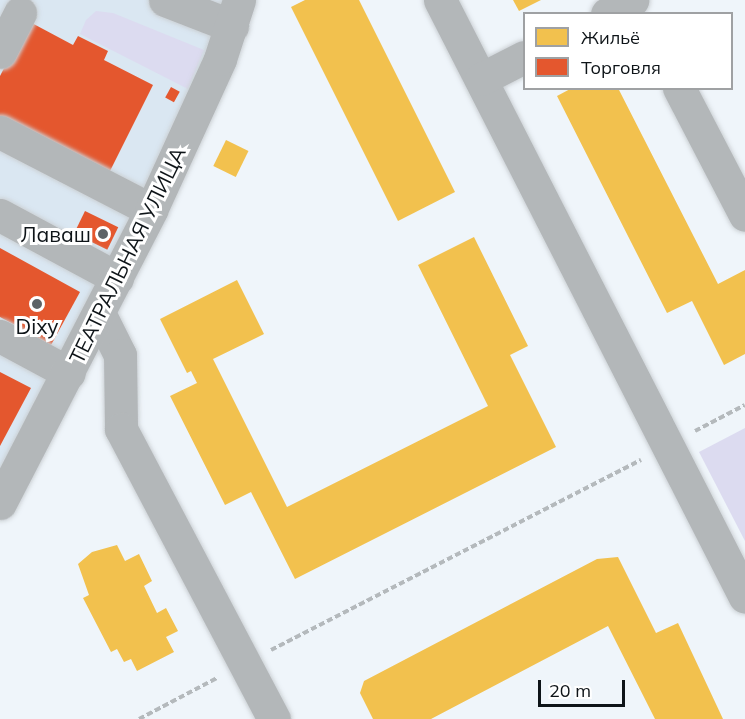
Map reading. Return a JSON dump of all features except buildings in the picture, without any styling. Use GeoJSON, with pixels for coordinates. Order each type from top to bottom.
{"type":"FeatureCollection","features":[{"type":"Feature","properties":{"kind":"street"},"geometry":{"type":"LineString","coordinates":[[165,0],[235,13]]}},
{"type":"Feature","properties":{"kind":"street"},"geometry":{"type":"LineString","coordinates":[[440,0],[745,597]]}},
{"type":"Feature","properties":{"kind":"street"},"geometry":{"type":"LineString","coordinates":[[611,12],[633,0]]}},
{"type":"Feature","properties":{"kind":"street"},"geometry":{"type":"LineString","coordinates":[[0,52],[20,13]]}},
{"type":"Feature","properties":{"kind":"street","name":"ТЕАТРАЛЬНАЯ УЛИЦА"},"geometry":{"type":"LineString","coordinates":[[3,489],[69,373],[151,210],[220,59],[235,13]]}},
{"type":"Feature","properties":{"kind":"street"},"geometry":{"type":"LineString","coordinates":[[481,79],[523,58]]}},
{"type":"Feature","properties":{"kind":"street"},"geometry":{"type":"LineString","coordinates":[[680,90],[745,215]]}},
{"type":"Feature","properties":{"kind":"street"},"geometry":{"type":"LineString","coordinates":[[0,132],[151,210]]}},
{"type":"Feature","properties":{"kind":"street"},"geometry":{"type":"LineString","coordinates":[[0,215],[117,278]]}},
{"type":"Feature","properties":{"kind":"street"},"geometry":{"type":"LineString","coordinates":[[99,313],[120,355],[121,429],[274,719]]}},
{"type":"Feature","properties":{"kind":"street"},"geometry":{"type":"LineString","coordinates":[[0,336],[69,373]]}},
{"type":"Feature","properties":{"kind":"path"},"geometry":{"type":"LineString","coordinates":[[139,719],[745,405]]}},
{"type":"Feature","properties":{"kind":"shaded area"},"geometry":{"type":"Polygon","coordinates":[[[0,0],[225,0],[196,85],[0,487],[0,0]]]}},
{"type":"Feature","properties":{"kind":"shaded area"},"geometry":{"type":"Polygon","coordinates":[[[96,11],[113,13],[204,50],[188,89],[80,34],[86,20],[96,11]]]}},
{"type":"Feature","properties":{"kind":"shaded area"},"geometry":{"type":"Polygon","coordinates":[[[745,428],[745,541],[699,452],[745,428]]]}},
{"type":"Feature","properties":{"kind":"place","name":"Лаваш"},"geometry":{"type":"Point","coordinates":[103,234]}},
{"type":"Feature","properties":{"kind":"place","name":"Dixy"},"geometry":{"type":"Point","coordinates":[37,304]}}]}
